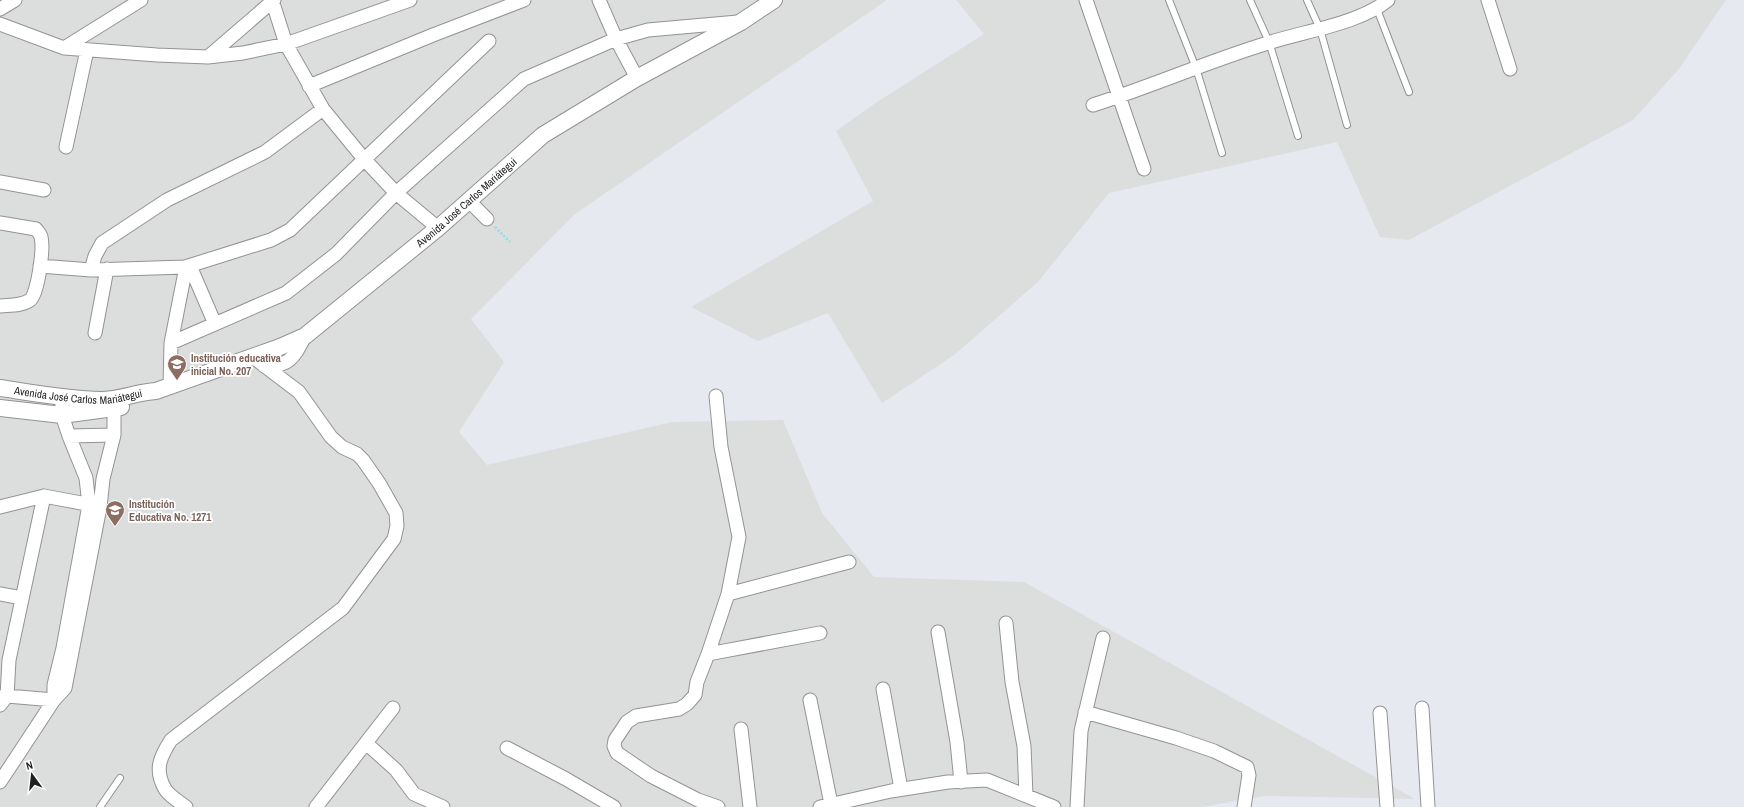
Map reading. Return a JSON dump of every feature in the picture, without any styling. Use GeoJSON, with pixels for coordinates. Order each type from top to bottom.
{"type":"FeatureCollection","features":[{"type":"Feature","properties":{"kind":"street"},"geometry":{"type":"LineString","coordinates":[[0,9],[15,0]]}},
{"type":"Feature","properties":{"kind":"street"},"geometry":{"type":"LineString","coordinates":[[64,48],[141,0]]}},
{"type":"Feature","properties":{"kind":"street"},"geometry":{"type":"LineString","coordinates":[[208,57],[273,0],[286,44],[323,109],[364,159],[396,193],[438,228]]}},
{"type":"Feature","properties":{"kind":"street"},"geometry":{"type":"LineString","coordinates":[[0,24],[64,48],[208,57],[243,53],[286,44],[410,0]]}},
{"type":"Feature","properties":{"kind":"street"},"geometry":{"type":"LineString","coordinates":[[309,86],[433,35],[524,0]]}},
{"type":"Feature","properties":{"kind":"street"},"geometry":{"type":"LineString","coordinates":[[600,0],[616,39],[637,78]]}},
{"type":"Feature","properties":{"kind":"street","name":"Avenida José Carlos Mariátegui"},"geometry":{"type":"LineString","coordinates":[[0,408],[62,415],[115,404],[146,400],[163,388],[259,362],[305,336],[438,228],[543,134],[637,78],[741,22],[774,0]]}},
{"type":"Feature","properties":{"kind":"street"},"geometry":{"type":"LineString","coordinates":[[1086,0],[1144,169]]}},
{"type":"Feature","properties":{"kind":"street"},"geometry":{"type":"LineString","coordinates":[[1093,105],[1120,97],[1269,42],[1320,29],[1377,9],[1388,0]]}},
{"type":"Feature","properties":{"kind":"street"},"geometry":{"type":"LineString","coordinates":[[1488,0],[1510,69]]}},
{"type":"Feature","properties":{"kind":"street"},"geometry":{"type":"LineString","coordinates":[[171,343],[286,294],[336,254],[396,193],[524,79],[616,39],[648,30],[741,22]]}},
{"type":"Feature","properties":{"kind":"street"},"geometry":{"type":"LineString","coordinates":[[40,266],[91,270],[188,266],[271,240],[290,230],[489,41]]}},
{"type":"Feature","properties":{"kind":"street"},"geometry":{"type":"LineString","coordinates":[[66,147],[87,50]]}},
{"type":"Feature","properties":{"kind":"street"},"geometry":{"type":"LineString","coordinates":[[91,270],[95,256],[102,243],[167,200],[265,152],[323,109]]}},
{"type":"Feature","properties":{"kind":"street"},"geometry":{"type":"LineString","coordinates":[[0,182],[44,190]]}},
{"type":"Feature","properties":{"kind":"street"},"geometry":{"type":"LineString","coordinates":[[469,201],[488,219]]}},
{"type":"Feature","properties":{"kind":"street"},"geometry":{"type":"LineString","coordinates":[[0,223],[36,230],[41,237],[40,266],[35,295],[29,301],[19,304],[0,306]]}},
{"type":"Feature","properties":{"kind":"street"},"geometry":{"type":"LineString","coordinates":[[188,266],[215,324]]}},
{"type":"Feature","properties":{"kind":"street"},"geometry":{"type":"LineString","coordinates":[[163,388],[188,266]]}},
{"type":"Feature","properties":{"kind":"street"},"geometry":{"type":"LineString","coordinates":[[95,333],[107,269]]}},
{"type":"Feature","properties":{"kind":"street"},"geometry":{"type":"LineString","coordinates":[[186,807],[165,790],[158,769],[162,754],[171,740],[343,608],[394,539],[396,532],[396,513],[364,460],[357,454],[342,447],[331,437],[299,392],[259,362]]}},
{"type":"Feature","properties":{"kind":"street","name":"Avenida José Carlos Mariátegui"},"geometry":{"type":"LineString","coordinates":[[0,388],[62,398],[115,404]]}},
{"type":"Feature","properties":{"kind":"street"},"geometry":{"type":"LineString","coordinates":[[716,396],[721,446],[738,537],[728,594],[697,682],[695,695],[687,704],[679,709],[636,716],[627,722],[615,740],[614,746],[617,754],[651,776],[698,800],[718,807]]}},
{"type":"Feature","properties":{"kind":"street"},"geometry":{"type":"LineString","coordinates":[[62,398],[62,415],[95,506]]}},
{"type":"Feature","properties":{"kind":"street"},"geometry":{"type":"LineString","coordinates":[[0,782],[54,700],[65,688],[95,506],[104,479],[114,435],[115,404]]}},
{"type":"Feature","properties":{"kind":"street"},"geometry":{"type":"LineString","coordinates":[[69,436],[114,435]]}},
{"type":"Feature","properties":{"kind":"street"},"geometry":{"type":"LineString","coordinates":[[0,507],[44,496],[95,506]]}},
{"type":"Feature","properties":{"kind":"street"},"geometry":{"type":"LineString","coordinates":[[44,496],[22,598],[5,660],[2,699],[54,700]]}},
{"type":"Feature","properties":{"kind":"street"},"geometry":{"type":"LineString","coordinates":[[728,594],[849,562]]}},
{"type":"Feature","properties":{"kind":"street"},"geometry":{"type":"LineString","coordinates":[[0,594],[22,598]]}},
{"type":"Feature","properties":{"kind":"street"},"geometry":{"type":"LineString","coordinates":[[1006,623],[1012,682],[1024,746],[1026,795]]}},
{"type":"Feature","properties":{"kind":"street"},"geometry":{"type":"LineString","coordinates":[[938,632],[957,742],[961,782]]}},
{"type":"Feature","properties":{"kind":"street"},"geometry":{"type":"LineString","coordinates":[[708,654],[820,633]]}},
{"type":"Feature","properties":{"kind":"street"},"geometry":{"type":"LineString","coordinates":[[1077,807],[1081,731],[1102,638]]}},
{"type":"Feature","properties":{"kind":"street"},"geometry":{"type":"LineString","coordinates":[[883,689],[901,789]]}},
{"type":"Feature","properties":{"kind":"street"},"geometry":{"type":"LineString","coordinates":[[810,700],[826,806],[901,789],[987,780],[1054,807]]}},
{"type":"Feature","properties":{"kind":"street"},"geometry":{"type":"LineString","coordinates":[[316,807],[394,708]]}},
{"type":"Feature","properties":{"kind":"street"},"geometry":{"type":"LineString","coordinates":[[1422,708],[1428,807]]}},
{"type":"Feature","properties":{"kind":"street"},"geometry":{"type":"LineString","coordinates":[[1085,712],[1214,750],[1247,767],[1249,775],[1244,807]]}},
{"type":"Feature","properties":{"kind":"street"},"geometry":{"type":"LineString","coordinates":[[1380,713],[1387,807]]}},
{"type":"Feature","properties":{"kind":"street"},"geometry":{"type":"LineString","coordinates":[[741,729],[750,807]]}},
{"type":"Feature","properties":{"kind":"street"},"geometry":{"type":"LineString","coordinates":[[366,743],[396,770],[414,794],[443,807]]}},
{"type":"Feature","properties":{"kind":"street"},"geometry":{"type":"LineString","coordinates":[[507,748],[566,778],[614,807]]}},
{"type":"Feature","properties":{"kind":"lane"},"geometry":{"type":"LineString","coordinates":[[1169,0],[1196,68],[1222,153]]}},
{"type":"Feature","properties":{"kind":"lane"},"geometry":{"type":"LineString","coordinates":[[1250,0],[1269,42],[1298,136]]}},
{"type":"Feature","properties":{"kind":"lane"},"geometry":{"type":"LineString","coordinates":[[1307,0],[1320,29],[1347,125]]}},
{"type":"Feature","properties":{"kind":"lane"},"geometry":{"type":"LineString","coordinates":[[1377,9],[1409,92]]}},
{"type":"Feature","properties":{"kind":"lane"},"geometry":{"type":"LineString","coordinates":[[100,807],[120,778]]}},
{"type":"Feature","properties":{"kind":"path"},"geometry":{"type":"LineString","coordinates":[[488,219],[510,242]]}},
{"type":"Feature","properties":{"kind":"shaded area"},"geometry":{"type":"Polygon","coordinates":[[[0,0],[887,0],[575,214],[471,319],[504,362],[459,432],[487,465],[672,422],[783,420],[822,513],[874,577],[1024,582],[1415,799],[1264,796],[1201,807],[0,807],[0,0]]]}},
{"type":"Feature","properties":{"kind":"shaded area"},"geometry":{"type":"Polygon","coordinates":[[[956,0],[1726,0],[1678,70],[1633,120],[1409,240],[1380,237],[1337,142],[1109,193],[1038,282],[954,355],[882,403],[828,313],[758,341],[691,307],[873,201],[836,131],[877,102],[984,34],[956,0]]]}},
{"type":"Feature","properties":{"kind":"place","name":"Institución educativa inicial No. 207"},"geometry":{"type":"Point","coordinates":[177,381]}},
{"type":"Feature","properties":{"kind":"place","name":"Institución Educativa No. 1271"},"geometry":{"type":"Point","coordinates":[115,527]}}]}
